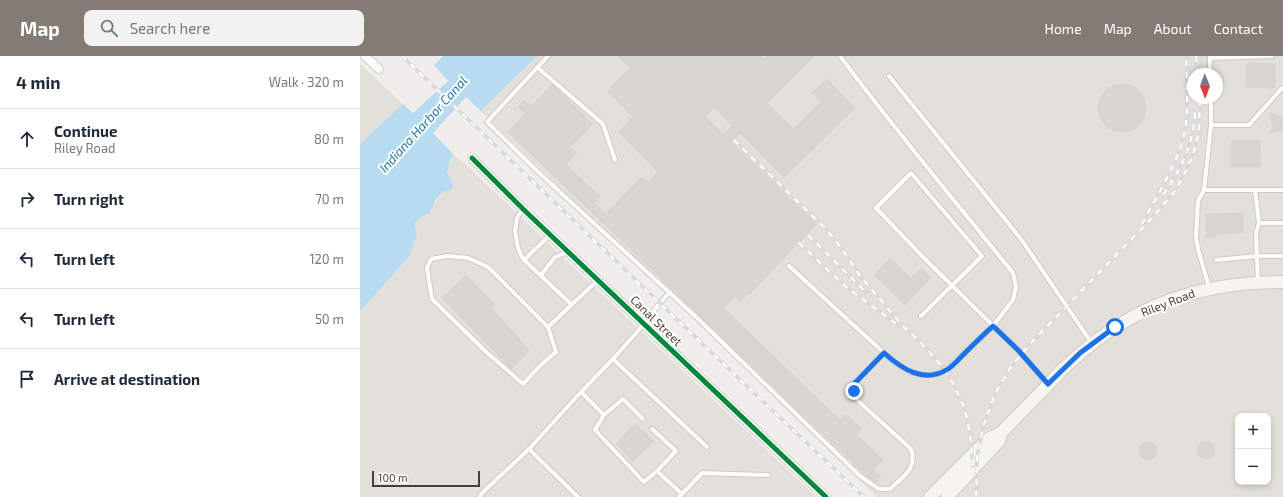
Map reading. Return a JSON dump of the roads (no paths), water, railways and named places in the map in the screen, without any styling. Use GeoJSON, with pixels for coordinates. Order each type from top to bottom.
{"type":"FeatureCollection","features":[{"type":"Feature","properties":{"kind":"main road","name":"Riley Road"},"geometry":{"type":"LineString","coordinates":[[930,497],[988,439],[1001,433],[1072,360],[1127,320],[1181,296],[1209,288],[1232,284],[1283,282]]}},
{"type":"Feature","properties":{"kind":"main road","name":"Riley Road"},"geometry":{"type":"LineString","coordinates":[[947,497],[999,441],[1001,433]]}},
{"type":"Feature","properties":{"kind":"street"},"geometry":{"type":"LineString","coordinates":[[365,56],[379,69]]}},
{"type":"Feature","properties":{"kind":"street","name":"Canal Street"},"geometry":{"type":"LineString","coordinates":[[472,158],[523,209],[826,497]]}},
{"type":"Feature","properties":{"kind":"lane"},"geometry":{"type":"LineString","coordinates":[[548,56],[487,122],[537,171],[670,292],[860,476],[879,489],[890,489],[912,466],[914,456],[911,449],[856,399],[854,391],[854,384],[884,353]]}},
{"type":"Feature","properties":{"kind":"lane"},"geometry":{"type":"LineString","coordinates":[[789,266],[894,362],[910,372],[924,375],[938,374],[948,368],[993,326],[1013,300],[1016,287],[1013,273],[890,121],[840,56]]}},
{"type":"Feature","properties":{"kind":"lane"},"geometry":{"type":"LineString","coordinates":[[1210,68],[1210,57],[1272,56]]}},
{"type":"Feature","properties":{"kind":"lane"},"geometry":{"type":"LineString","coordinates":[[538,67],[603,124],[615,160]]}},
{"type":"Feature","properties":{"kind":"lane"},"geometry":{"type":"LineString","coordinates":[[889,76],[1021,239],[1093,344]]}},
{"type":"Feature","properties":{"kind":"lane"},"geometry":{"type":"LineString","coordinates":[[1211,125],[1249,125],[1283,86]]}},
{"type":"Feature","properties":{"kind":"lane"},"geometry":{"type":"LineString","coordinates":[[1209,288],[1198,249],[1196,236],[1198,202],[1204,190],[1211,125],[1211,104]]}},
{"type":"Feature","properties":{"kind":"lane"},"geometry":{"type":"LineString","coordinates":[[921,316],[951,285],[982,256],[911,173],[876,208],[951,285],[1019,351],[1048,384]]}},
{"type":"Feature","properties":{"kind":"lane"},"geometry":{"type":"LineString","coordinates":[[1204,190],[1283,190]]}},
{"type":"Feature","properties":{"kind":"lane"},"geometry":{"type":"LineString","coordinates":[[1255,190],[1259,223],[1256,233],[1258,282]]}},
{"type":"Feature","properties":{"kind":"lane"},"geometry":{"type":"LineString","coordinates":[[523,209],[517,218],[515,232],[518,248],[524,260],[572,305]]}},
{"type":"Feature","properties":{"kind":"lane"},"geometry":{"type":"LineString","coordinates":[[1259,223],[1283,223]]}},
{"type":"Feature","properties":{"kind":"lane"},"geometry":{"type":"LineString","coordinates":[[524,260],[551,235]]}},
{"type":"Feature","properties":{"kind":"lane"},"geometry":{"type":"LineString","coordinates":[[541,276],[555,257],[568,252]]}},
{"type":"Feature","properties":{"kind":"lane"},"geometry":{"type":"LineString","coordinates":[[447,256],[468,258],[488,266],[548,327],[556,352],[523,384],[484,350],[432,299],[427,268],[431,259],[447,256]]}},
{"type":"Feature","properties":{"kind":"lane"},"geometry":{"type":"LineString","coordinates":[[1216,260],[1257,256],[1283,256]]}},
{"type":"Feature","properties":{"kind":"lane"},"geometry":{"type":"LineString","coordinates":[[548,327],[598,280]]}},
{"type":"Feature","properties":{"kind":"lane"},"geometry":{"type":"LineString","coordinates":[[480,497],[481,494],[528,449],[613,360],[670,292]]}},
{"type":"Feature","properties":{"kind":"lane"},"geometry":{"type":"LineString","coordinates":[[613,360],[707,447]]}},
{"type":"Feature","properties":{"kind":"lane"},"geometry":{"type":"LineString","coordinates":[[581,392],[604,415]]}},
{"type":"Feature","properties":{"kind":"lane"},"geometry":{"type":"LineString","coordinates":[[643,419],[622,399],[604,415],[595,430],[644,482],[676,451],[652,429]]}},
{"type":"Feature","properties":{"kind":"lane"},"geometry":{"type":"LineString","coordinates":[[528,449],[578,497]]}},
{"type":"Feature","properties":{"kind":"lane"},"geometry":{"type":"LineString","coordinates":[[657,471],[680,496],[702,473],[768,475]]}},
{"type":"Feature","properties":{"kind":"water","name":"Indiana Harbor Canal"},"geometry":{"type":"Polygon","coordinates":[[[443,56],[537,56],[481,111],[466,97],[433,133],[452,153],[447,172],[453,186],[451,189],[440,195],[429,214],[422,216],[414,224],[417,233],[409,257],[360,311],[360,144],[403,104],[413,113],[448,81],[434,65],[443,56]]]}},
{"type":"Feature","properties":{"kind":"railway"},"geometry":{"type":"LineString","coordinates":[[402,56],[864,497]]}},
{"type":"Feature","properties":{"kind":"railway"},"geometry":{"type":"LineString","coordinates":[[1142,224],[1175,162],[1184,136],[1187,106],[1186,56]]}},
{"type":"Feature","properties":{"kind":"railway"},"geometry":{"type":"LineString","coordinates":[[1196,56],[1197,68]]}},
{"type":"Feature","properties":{"kind":"railway"},"geometry":{"type":"LineString","coordinates":[[976,497],[977,457],[984,424],[995,394],[1010,368],[1030,344],[1151,219],[1175,191],[1193,155],[1199,133],[1200,104]]}},
{"type":"Feature","properties":{"kind":"railway"},"geometry":{"type":"LineString","coordinates":[[1163,195],[1176,175],[1186,155],[1192,134],[1195,110]]}},
{"type":"Feature","properties":{"kind":"railway"},"geometry":{"type":"LineString","coordinates":[[734,140],[827,230],[860,276],[902,325],[942,366],[954,385],[965,409],[970,435],[973,466]]}},
{"type":"Feature","properties":{"kind":"railway"},"geometry":{"type":"LineString","coordinates":[[808,235],[869,295]]}},
{"type":"Feature","properties":{"kind":"railway"},"geometry":{"type":"LineString","coordinates":[[799,243],[845,286],[899,326]]}}]}
